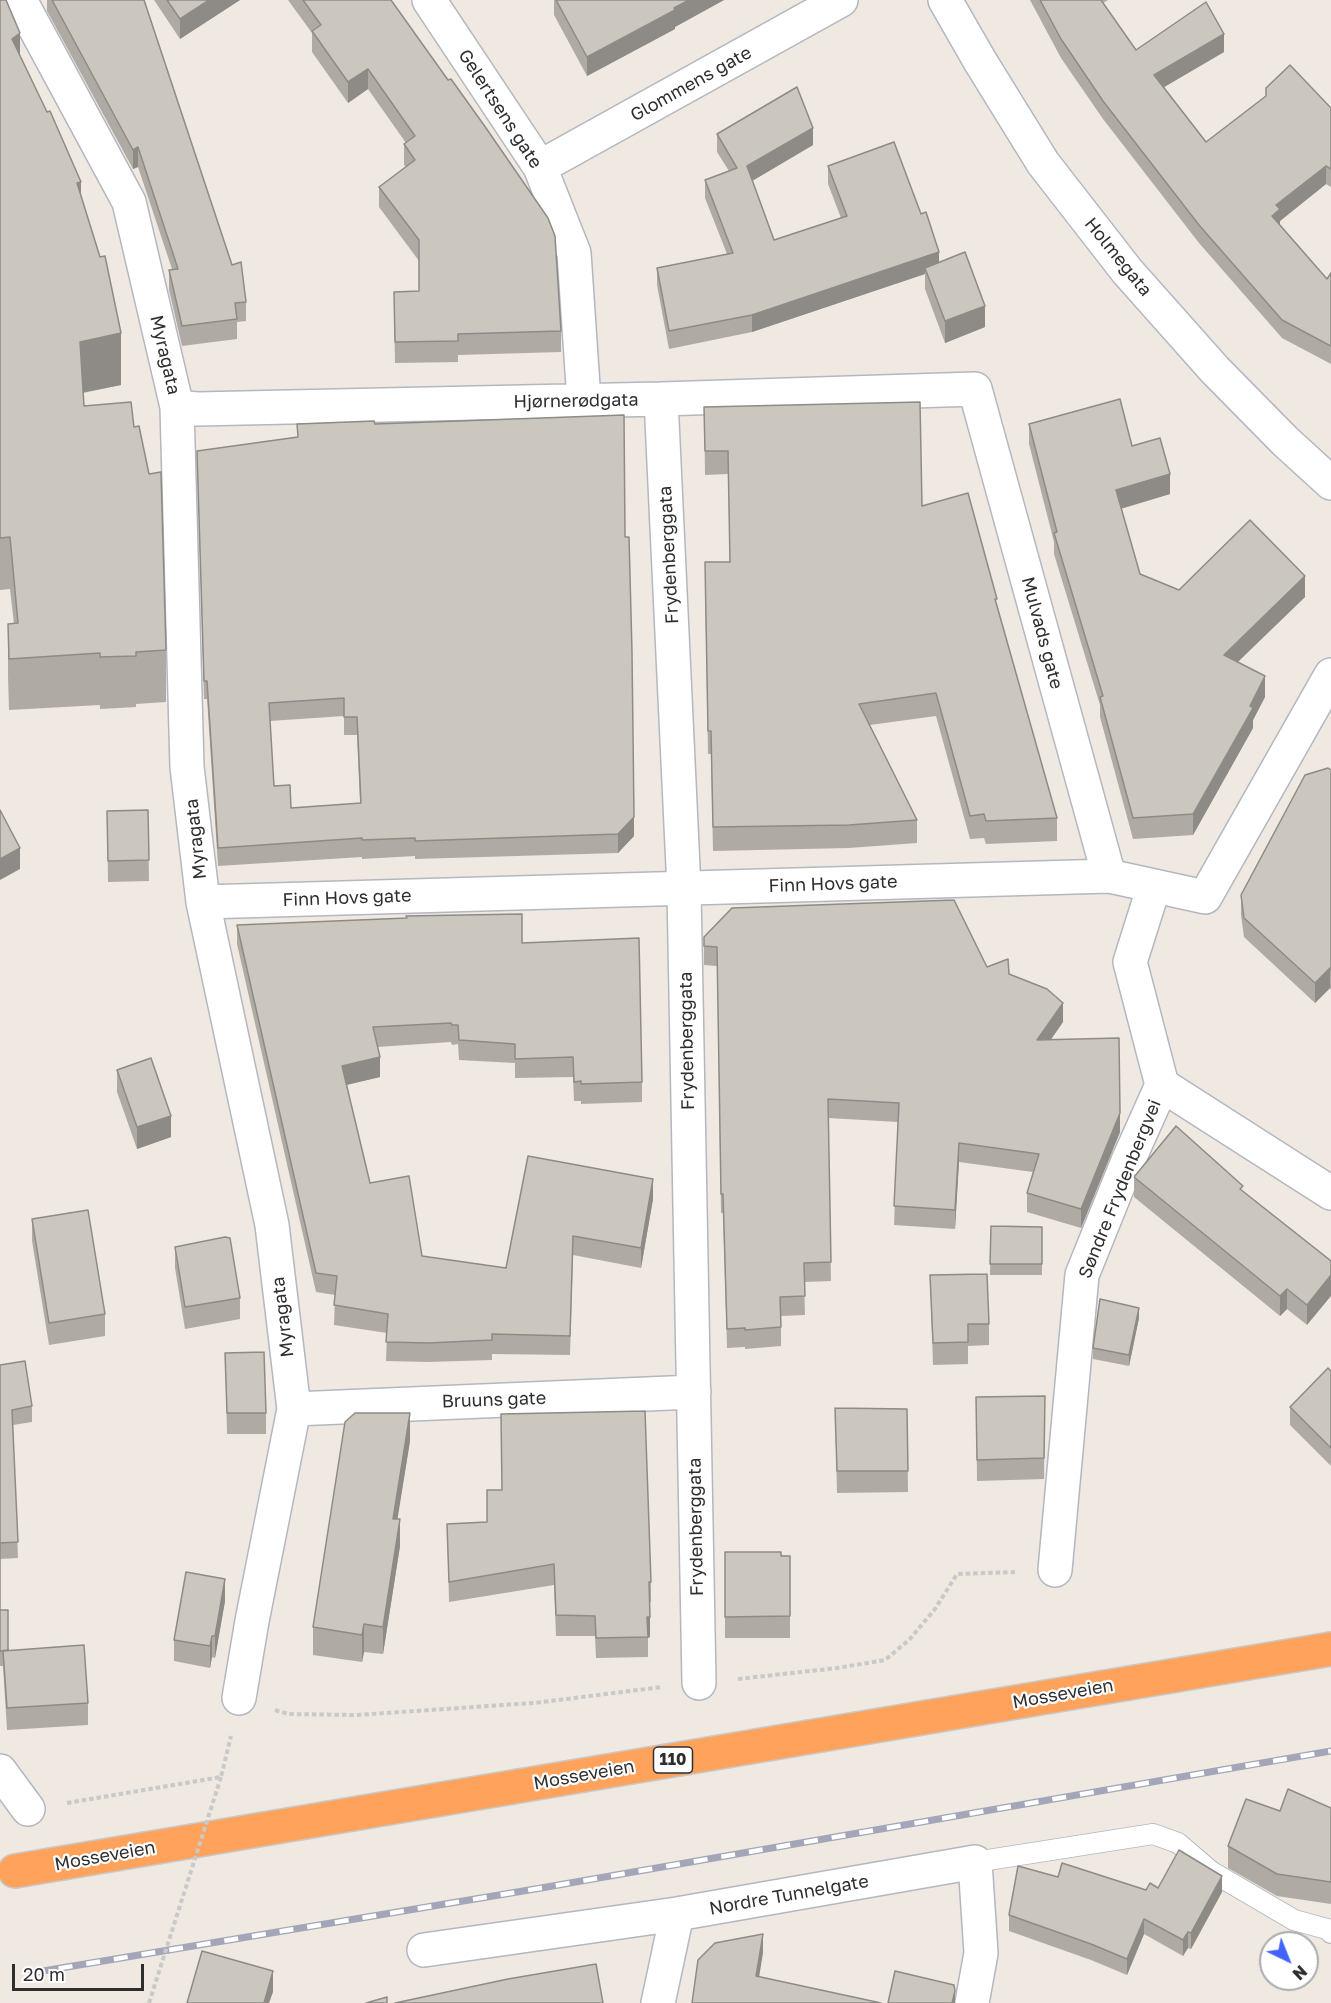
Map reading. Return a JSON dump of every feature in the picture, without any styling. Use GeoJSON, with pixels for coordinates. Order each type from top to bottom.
{"type":"FeatureCollection","features":[{"type":"Feature","properties":{"kind":"highway","name":"Mosseveien"},"geometry":{"type":"LineString","coordinates":[[15,1871],[1331,1649]]}},
{"type":"Feature","properties":{"kind":"street","name":"Myragata"},"geometry":{"type":"LineString","coordinates":[[20,0],[129,202],[177,407],[187,767],[203,902],[272,1225],[294,1409],[239,1698]]}},
{"type":"Feature","properties":{"kind":"street","name":"Gelertsens gate"},"geometry":{"type":"LineString","coordinates":[[429,0],[540,167],[574,253],[584,400]]}},
{"type":"Feature","properties":{"kind":"street","name":"Glommens gate"},"geometry":{"type":"LineString","coordinates":[[540,167],[841,0]]}},
{"type":"Feature","properties":{"kind":"street","name":"Holmegata"},"geometry":{"type":"LineString","coordinates":[[945,0],[1044,163],[1127,271],[1215,370],[1285,441],[1331,483]]}},
{"type":"Feature","properties":{"kind":"street","name":"Hjørnerødgata"},"geometry":{"type":"LineString","coordinates":[[177,407],[197,409],[662,399],[975,389]]}},
{"type":"Feature","properties":{"kind":"street","name":"Mulvads gate"},"geometry":{"type":"LineString","coordinates":[[975,389],[1108,876]]}},
{"type":"Feature","properties":{"kind":"street","name":"Frydenberggata"},"geometry":{"type":"LineString","coordinates":[[662,399],[684,889],[699,1683]]}},
{"type":"Feature","properties":{"kind":"street","name":"Finn Hovs gate"},"geometry":{"type":"LineString","coordinates":[[203,902],[1108,876],[1205,897],[1331,675]]}},
{"type":"Feature","properties":{"kind":"street","name":"Søndre Frydenbergvei"},"geometry":{"type":"LineString","coordinates":[[1055,1570],[1083,1275],[1128,1161],[1162,1085],[1130,962],[1154,886]]}},
{"type":"Feature","properties":{"kind":"street"},"geometry":{"type":"LineString","coordinates":[[1162,1085],[1331,1193]]}},
{"type":"Feature","properties":{"kind":"street","name":"Bruuns gate"},"geometry":{"type":"LineString","coordinates":[[294,1409],[694,1392]]}},
{"type":"Feature","properties":{"kind":"street"},"geometry":{"type":"LineString","coordinates":[[0,1771],[28,1809]]}},
{"type":"Feature","properties":{"kind":"street"},"geometry":{"type":"LineString","coordinates":[[972,2003],[981,1953],[975,1862]]}},
{"type":"Feature","properties":{"kind":"street","name":"Nordre Tunnelgate"},"geometry":{"type":"LineString","coordinates":[[424,1950],[677,1914],[975,1862]]}},
{"type":"Feature","properties":{"kind":"street"},"geometry":{"type":"LineString","coordinates":[[658,2003],[677,1914]]}},
{"type":"Feature","properties":{"kind":"lane","name":"Nordre Tunnelgate"},"geometry":{"type":"LineString","coordinates":[[975,1862],[1153,1834],[1178,1843],[1212,1872],[1294,1920],[1327,1929],[1331,1933]]}},
{"type":"Feature","properties":{"kind":"path"},"geometry":{"type":"LineString","coordinates":[[28,1809],[221,1777],[149,2003]]}},
{"type":"Feature","properties":{"kind":"building"},"geometry":{"type":"Polygon","coordinates":[[[0,0],[6,0],[20,33],[12,39],[47,112],[50,111],[81,182],[77,183],[100,257],[105,256],[121,333],[80,342],[84,406],[131,402],[134,427],[139,426],[149,474],[161,472],[166,650],[136,652],[136,656],[100,657],[100,653],[9,659],[8,624],[18,623],[10,537],[0,538],[0,0]]]}},
{"type":"Feature","properties":{"kind":"building"},"geometry":{"type":"Polygon","coordinates":[[[52,0],[144,0],[232,265],[241,262],[246,302],[235,303],[237,319],[182,326],[169,270],[178,269],[138,147],[133,150],[52,0]]]}},
{"type":"Feature","properties":{"kind":"building"},"geometry":{"type":"Polygon","coordinates":[[[167,0],[209,0],[180,19],[167,0]]]}},
{"type":"Feature","properties":{"kind":"building"},"geometry":{"type":"Polygon","coordinates":[[[303,0],[391,0],[448,80],[451,79],[548,218],[555,236],[561,331],[458,334],[458,341],[395,342],[394,292],[419,291],[419,240],[379,187],[415,160],[404,144],[415,136],[368,69],[348,82],[312,31],[321,25],[303,0]]]}},
{"type":"Feature","properties":{"kind":"building"},"geometry":{"type":"Polygon","coordinates":[[[556,0],[689,0],[674,8],[675,10],[587,57],[556,0]]]}},
{"type":"Feature","properties":{"kind":"building"},"geometry":{"type":"Polygon","coordinates":[[[1040,0],[1101,0],[1136,50],[1206,2],[1224,34],[1154,75],[1206,142],[1266,96],[1266,88],[1290,65],[1331,108],[1331,169],[1326,166],[1276,205],[1280,209],[1272,216],[1327,279],[1331,273],[1331,346],[1282,320],[1199,225],[1103,101],[1061,39],[1040,0]]]}},
{"type":"Feature","properties":{"kind":"building"},"geometry":{"type":"Polygon","coordinates":[[[797,87],[813,128],[747,166],[774,240],[847,216],[828,166],[894,142],[921,214],[926,212],[939,252],[752,315],[669,331],[657,268],[733,253],[705,180],[737,168],[717,134],[797,87]]]}},
{"type":"Feature","properties":{"kind":"building"},"geometry":{"type":"Polygon","coordinates":[[[965,252],[985,306],[945,321],[925,268],[965,252]]]}},
{"type":"Feature","properties":{"kind":"building"},"geometry":{"type":"Polygon","coordinates":[[[1120,399],[1132,446],[1160,438],[1170,474],[1116,490],[1140,574],[1179,590],[1250,520],[1305,576],[1224,655],[1265,676],[1250,706],[1253,708],[1193,814],[1133,818],[1100,697],[1103,696],[1054,533],[1057,532],[1029,424],[1120,399]]]}},
{"type":"Feature","properties":{"kind":"building"},"geometry":{"type":"Polygon","coordinates":[[[920,402],[922,506],[968,493],[997,599],[995,599],[1057,818],[986,821],[984,814],[970,816],[936,693],[859,704],[917,820],[849,825],[713,827],[711,731],[708,731],[705,562],[730,562],[728,451],[705,451],[704,407],[920,402]]]}},
{"type":"Feature","properties":{"kind":"building"},"geometry":{"type":"Polygon","coordinates":[[[624,415],[625,537],[629,537],[632,652],[634,817],[618,834],[415,841],[415,838],[362,840],[362,838],[218,848],[207,681],[204,681],[197,451],[298,437],[297,424],[374,421],[375,424],[624,415]],[[344,698],[269,703],[274,786],[290,785],[291,808],[361,803],[357,717],[344,717],[344,698]]]}},
{"type":"Feature","properties":{"kind":"building"},"geometry":{"type":"Polygon","coordinates":[[[1328,768],[1331,770],[1331,970],[1330,968],[1315,983],[1244,918],[1241,895],[1305,775],[1328,768]]]}},
{"type":"Feature","properties":{"kind":"building"},"geometry":{"type":"Polygon","coordinates":[[[0,810],[20,848],[0,859],[0,810]]]}},
{"type":"Feature","properties":{"kind":"building"},"geometry":{"type":"Polygon","coordinates":[[[148,810],[149,860],[108,861],[107,811],[148,810]]]}},
{"type":"Feature","properties":{"kind":"building"},"geometry":{"type":"Polygon","coordinates":[[[954,900],[987,967],[1008,959],[1009,974],[1047,989],[1063,1003],[1037,1040],[1119,1038],[1120,1113],[1081,1209],[1027,1193],[1039,1154],[959,1143],[955,1210],[894,1206],[899,1103],[828,1099],[831,1262],[804,1263],[805,1296],[780,1297],[781,1327],[727,1329],[723,1194],[721,1194],[717,947],[704,946],[704,937],[732,908],[954,900]]]}},
{"type":"Feature","properties":{"kind":"building"},"geometry":{"type":"Polygon","coordinates":[[[522,914],[522,943],[639,938],[642,1082],[581,1084],[581,1081],[574,1082],[573,1057],[515,1059],[515,1044],[459,1040],[458,1025],[451,1023],[373,1027],[380,1057],[342,1066],[370,1183],[409,1176],[422,1256],[506,1268],[528,1156],[653,1179],[641,1248],[573,1236],[570,1336],[492,1334],[492,1340],[386,1342],[388,1314],[334,1305],[337,1276],[316,1273],[237,925],[407,918],[406,916],[522,914]]]}},
{"type":"Feature","properties":{"kind":"building"},"geometry":{"type":"Polygon","coordinates":[[[151,1058],[171,1116],[137,1127],[117,1070],[151,1058]]]}},
{"type":"Feature","properties":{"kind":"building"},"geometry":{"type":"Polygon","coordinates":[[[1176,1126],[1243,1186],[1240,1189],[1331,1261],[1331,1275],[1307,1305],[1287,1289],[1280,1296],[1134,1177],[1176,1126]]]}},
{"type":"Feature","properties":{"kind":"building"},"geometry":{"type":"Polygon","coordinates":[[[88,1210],[105,1314],[49,1323],[32,1219],[88,1210]]]}},
{"type":"Feature","properties":{"kind":"building"},"geometry":{"type":"Polygon","coordinates":[[[991,1226],[1042,1227],[1042,1264],[990,1264],[991,1226]]]}},
{"type":"Feature","properties":{"kind":"building"},"geometry":{"type":"Polygon","coordinates":[[[230,1238],[240,1298],[185,1307],[175,1247],[230,1238]]]}},
{"type":"Feature","properties":{"kind":"building"},"geometry":{"type":"Polygon","coordinates":[[[987,1274],[989,1324],[968,1324],[968,1342],[933,1343],[930,1275],[987,1274]]]}},
{"type":"Feature","properties":{"kind":"building"},"geometry":{"type":"Polygon","coordinates":[[[1100,1299],[1139,1308],[1129,1355],[1093,1348],[1100,1299]]]}},
{"type":"Feature","properties":{"kind":"building"},"geometry":{"type":"Polygon","coordinates":[[[264,1352],[266,1413],[227,1413],[225,1353],[264,1352]]]}},
{"type":"Feature","properties":{"kind":"building"},"geometry":{"type":"Polygon","coordinates":[[[25,1361],[32,1406],[12,1410],[18,1542],[0,1543],[0,1365],[25,1361]]]}},
{"type":"Feature","properties":{"kind":"building"},"geometry":{"type":"Polygon","coordinates":[[[1328,1368],[1331,1371],[1331,1448],[1290,1407],[1328,1368]]]}},
{"type":"Feature","properties":{"kind":"building"},"geometry":{"type":"Polygon","coordinates":[[[1045,1396],[1044,1458],[977,1460],[976,1397],[1045,1396]]]}},
{"type":"Feature","properties":{"kind":"building"},"geometry":{"type":"Polygon","coordinates":[[[835,1408],[907,1409],[908,1471],[837,1471],[835,1408]]]}},
{"type":"Feature","properties":{"kind":"building"},"geometry":{"type":"Polygon","coordinates":[[[645,1411],[651,1582],[649,1582],[650,1617],[647,1617],[648,1637],[596,1638],[595,1616],[556,1615],[554,1564],[449,1582],[447,1524],[487,1522],[487,1490],[502,1490],[501,1414],[645,1411]]]}},
{"type":"Feature","properties":{"kind":"building"},"geometry":{"type":"Polygon","coordinates":[[[355,1413],[410,1413],[393,1519],[400,1519],[383,1627],[364,1624],[362,1635],[313,1627],[345,1422],[355,1413]]]}},
{"type":"Feature","properties":{"kind":"building"},"geometry":{"type":"Polygon","coordinates":[[[725,1552],[781,1552],[781,1556],[790,1556],[790,1616],[725,1617],[725,1552]]]}},
{"type":"Feature","properties":{"kind":"building"},"geometry":{"type":"Polygon","coordinates":[[[186,1572],[225,1579],[215,1636],[212,1636],[210,1646],[174,1640],[186,1572]]]}},
{"type":"Feature","properties":{"kind":"building"},"geometry":{"type":"Polygon","coordinates":[[[0,1610],[8,1610],[8,1650],[0,1651],[0,1610]]]}},
{"type":"Feature","properties":{"kind":"building"},"geometry":{"type":"Polygon","coordinates":[[[84,1645],[88,1703],[7,1708],[3,1651],[84,1645]]]}},
{"type":"Feature","properties":{"kind":"building"},"geometry":{"type":"Polygon","coordinates":[[[1288,1789],[1331,1808],[1331,1882],[1277,1874],[1228,1846],[1246,1799],[1280,1811],[1288,1789]]]}},
{"type":"Feature","properties":{"kind":"building"},"geometry":{"type":"Polygon","coordinates":[[[1179,1850],[1222,1876],[1191,1933],[1188,1932],[1183,1940],[1144,1919],[1127,1959],[1009,1915],[1018,1866],[1058,1877],[1062,1863],[1146,1890],[1150,1883],[1158,1888],[1179,1850]]]}},
{"type":"Feature","properties":{"kind":"building"},"geometry":{"type":"Polygon","coordinates":[[[763,1934],[756,1976],[881,2003],[692,2003],[698,1960],[715,1943],[763,1934]]]}},
{"type":"Feature","properties":{"kind":"building"},"geometry":{"type":"Polygon","coordinates":[[[202,1951],[273,1971],[264,2003],[187,2003],[202,1951]]]}},
{"type":"Feature","properties":{"kind":"building"},"geometry":{"type":"Polygon","coordinates":[[[596,1964],[603,2003],[395,2003],[508,1979],[596,1964]]]}},
{"type":"Feature","properties":{"kind":"building"},"geometry":{"type":"Polygon","coordinates":[[[895,1971],[954,1985],[952,2003],[888,2003],[895,1971]]]}},
{"type":"Feature","properties":{"kind":"building"},"geometry":{"type":"Polygon","coordinates":[[[387,1997],[387,2003],[366,2003],[387,1997]]]}},
{"type":"Feature","properties":{"kind":"railway"},"geometry":{"type":"LineString","coordinates":[[31,1973],[541,1888],[1331,1751]]}}]}
